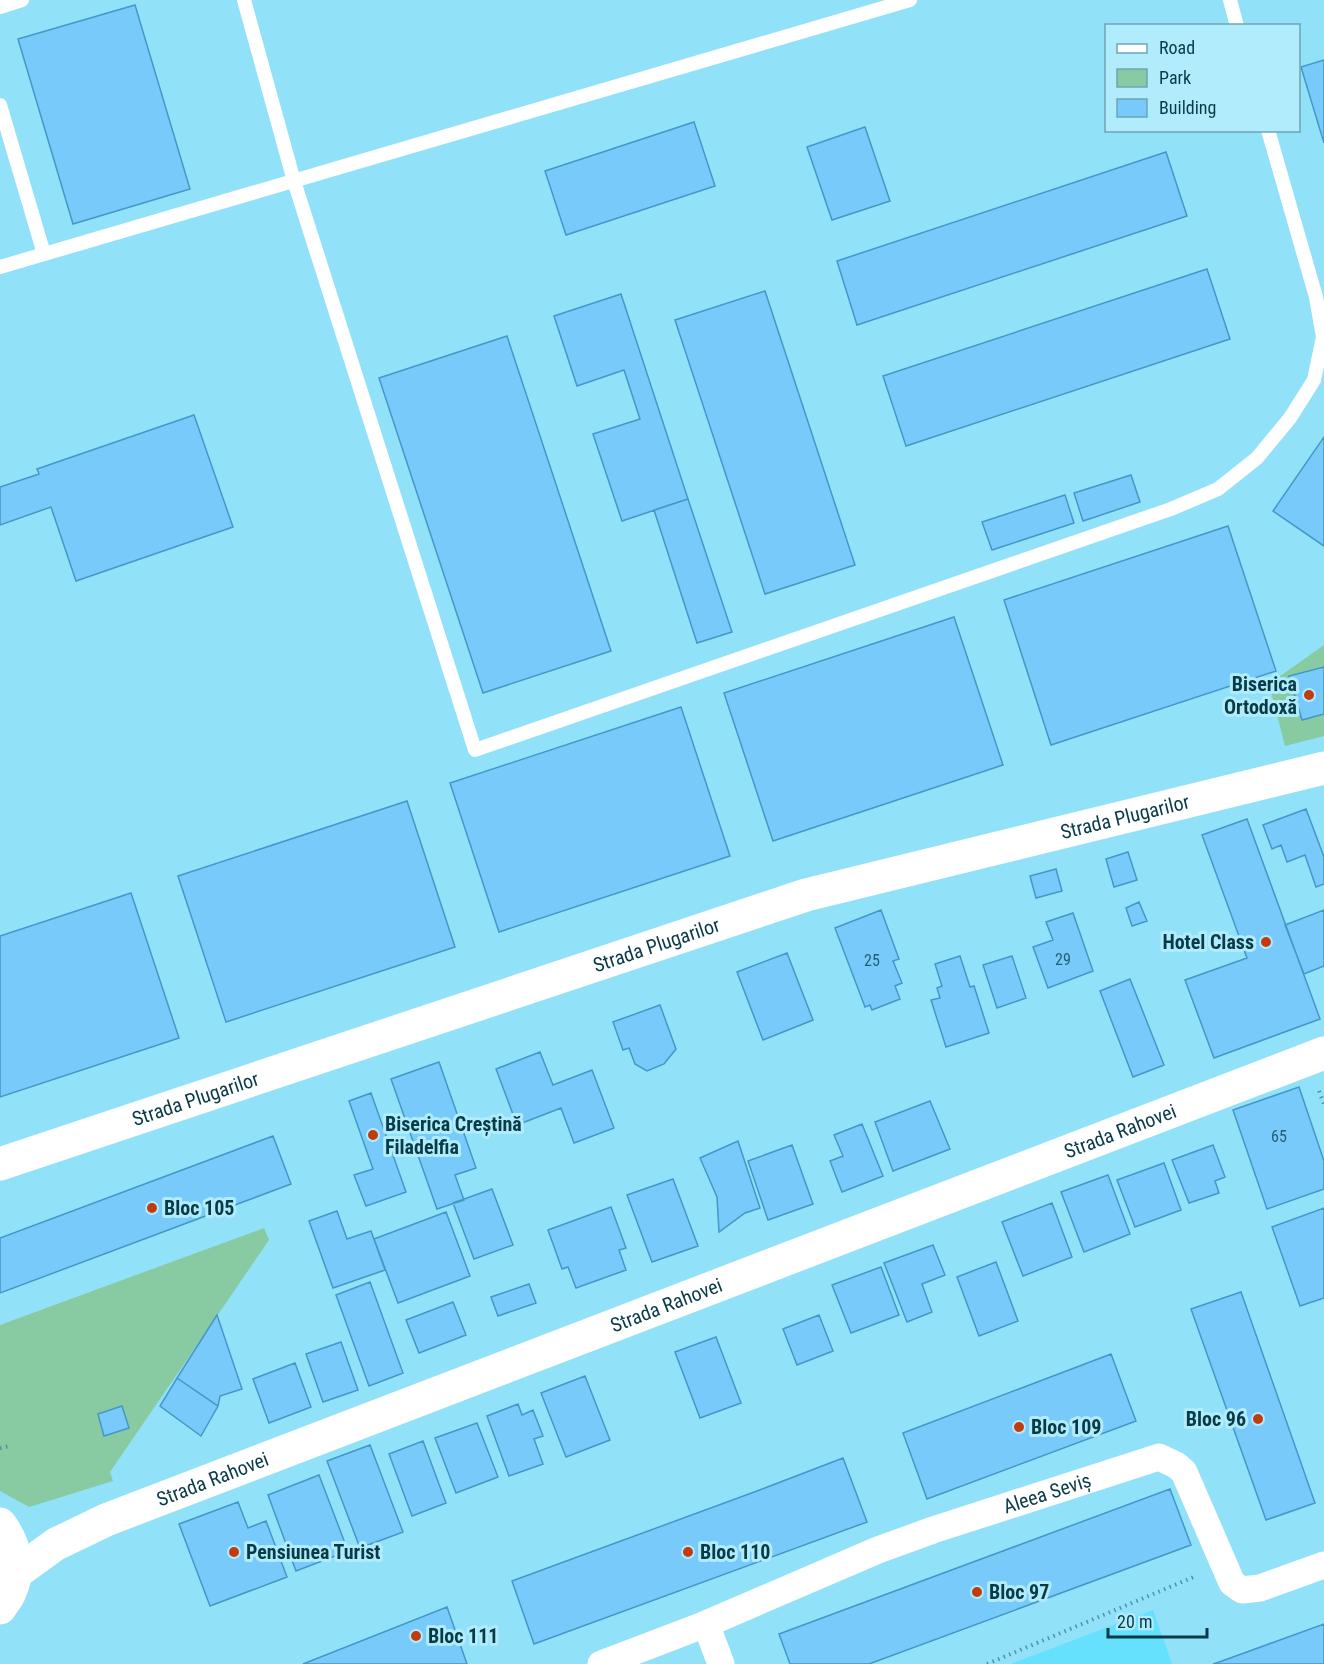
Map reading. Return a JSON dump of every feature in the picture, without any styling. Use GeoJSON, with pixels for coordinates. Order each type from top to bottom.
{"type":"FeatureCollection","features":[{"type":"Feature","properties":{"kind":"street","name":"Strada Plugarilor"},"geometry":{"type":"LineString","coordinates":[[0,1164],[806,895],[1324,768]]}},
{"type":"Feature","properties":{"kind":"street","name":"Strada Rahovei"},"geometry":{"type":"LineString","coordinates":[[16,1573],[56,1544],[106,1520],[1324,1053]]}},
{"type":"Feature","properties":{"kind":"street","name":"Aleea Seviș"},"geometry":{"type":"LineString","coordinates":[[601,1664],[706,1624],[933,1530],[1159,1457],[1176,1465],[1184,1472],[1232,1583],[1242,1590],[1260,1588],[1324,1565]]}},
{"type":"Feature","properties":{"kind":"street"},"geometry":{"type":"LineString","coordinates":[[0,1524],[8,1535],[15,1554],[16,1573],[10,1592],[0,1608]]}},
{"type":"Feature","properties":{"kind":"street"},"geometry":{"type":"LineString","coordinates":[[706,1624],[721,1664]]}},
{"type":"Feature","properties":{"kind":"lane"},"geometry":{"type":"LineString","coordinates":[[0,7],[22,0]]}},
{"type":"Feature","properties":{"kind":"lane"},"geometry":{"type":"LineString","coordinates":[[244,0],[294,181],[475,750],[1172,509],[1218,489],[1257,458],[1290,418],[1314,380],[1323,337],[1316,297],[1269,132]]}},
{"type":"Feature","properties":{"kind":"lane"},"geometry":{"type":"LineString","coordinates":[[0,267],[910,0]]}},
{"type":"Feature","properties":{"kind":"lane"},"geometry":{"type":"LineString","coordinates":[[1230,0],[1236,24]]}},
{"type":"Feature","properties":{"kind":"lane"},"geometry":{"type":"LineString","coordinates":[[0,105],[44,254]]}},
{"type":"Feature","properties":{"kind":"path"},"geometry":{"type":"LineString","coordinates":[[0,1448],[10,1446]]}},
{"type":"Feature","properties":{"kind":"path"},"geometry":{"type":"LineString","coordinates":[[987,1664],[1224,1564]]}},
{"type":"Feature","properties":{"kind":"shaded area"},"geometry":{"type":"Polygon","coordinates":[[[1153,1610],[1172,1664],[1011,1664],[1153,1610]]]}},
{"type":"Feature","properties":{"kind":"green space"},"geometry":{"type":"Polygon","coordinates":[[[1324,645],[1324,736],[1285,746],[1269,684],[1324,645]]]}},
{"type":"Feature","properties":{"kind":"green space"},"geometry":{"type":"Polygon","coordinates":[[[264,1228],[269,1240],[110,1472],[113,1481],[29,1507],[0,1491],[0,1325],[264,1228]]]}},
{"type":"Feature","properties":{"kind":"building"},"geometry":{"type":"Polygon","coordinates":[[[135,5],[190,189],[73,224],[18,39],[135,5]]]}},
{"type":"Feature","properties":{"kind":"building"},"geometry":{"type":"Polygon","coordinates":[[[1324,60],[1324,143],[1301,67],[1324,60]]]}},
{"type":"Feature","properties":{"kind":"building"},"geometry":{"type":"Polygon","coordinates":[[[694,122],[715,186],[566,235],[545,171],[694,122]]]}},
{"type":"Feature","properties":{"kind":"building"},"geometry":{"type":"Polygon","coordinates":[[[865,127],[890,201],[832,220],[807,147],[865,127]]]}},
{"type":"Feature","properties":{"kind":"building"},"geometry":{"type":"Polygon","coordinates":[[[1166,152],[1187,216],[857,325],[837,261],[1166,152]]]}},
{"type":"Feature","properties":{"kind":"building"},"geometry":{"type":"Polygon","coordinates":[[[1207,269],[1230,339],[906,446],[883,376],[1207,269]]]}},
{"type":"Feature","properties":{"kind":"building"},"geometry":{"type":"Polygon","coordinates":[[[765,291],[855,565],[765,594],[675,320],[765,291]]]}},
{"type":"Feature","properties":{"kind":"building"},"geometry":{"type":"Polygon","coordinates":[[[621,294],[688,499],[622,521],[593,434],[640,419],[624,370],[577,386],[554,316],[621,294]]]}},
{"type":"Feature","properties":{"kind":"building"},"geometry":{"type":"Polygon","coordinates":[[[507,336],[611,651],[483,693],[379,378],[507,336]]]}},
{"type":"Feature","properties":{"kind":"building"},"geometry":{"type":"Polygon","coordinates":[[[194,415],[233,527],[76,581],[51,507],[0,525],[0,487],[39,474],[37,469],[194,415]]]}},
{"type":"Feature","properties":{"kind":"building"},"geometry":{"type":"Polygon","coordinates":[[[1324,437],[1324,546],[1273,511],[1324,437]]]}},
{"type":"Feature","properties":{"kind":"building"},"geometry":{"type":"Polygon","coordinates":[[[1131,475],[1140,502],[1083,521],[1074,493],[1131,475]]]}},
{"type":"Feature","properties":{"kind":"building"},"geometry":{"type":"Polygon","coordinates":[[[1065,495],[1074,523],[992,550],[982,522],[1065,495]]]}},
{"type":"Feature","properties":{"kind":"building"},"geometry":{"type":"Polygon","coordinates":[[[688,499],[732,632],[697,643],[654,510],[688,499]]]}},
{"type":"Feature","properties":{"kind":"building"},"geometry":{"type":"Polygon","coordinates":[[[1228,526],[1276,671],[1051,745],[1004,600],[1228,526]]]}},
{"type":"Feature","properties":{"kind":"building"},"geometry":{"type":"Polygon","coordinates":[[[954,617],[1003,765],[773,841],[724,693],[954,617]]]}},
{"type":"Feature","properties":{"kind":"building","name":"Biserica Ortodoxă"},"geometry":{"type":"Polygon","coordinates":[[[1324,667],[1324,714],[1302,720],[1289,676],[1324,667]]]}},
{"type":"Feature","properties":{"kind":"building"},"geometry":{"type":"Polygon","coordinates":[[[681,707],[730,856],[499,932],[450,783],[681,707]]]}},
{"type":"Feature","properties":{"kind":"building"},"geometry":{"type":"Polygon","coordinates":[[[407,801],[455,947],[226,1022],[178,876],[407,801]]]}},
{"type":"Feature","properties":{"kind":"building"},"geometry":{"type":"Polygon","coordinates":[[[1306,809],[1324,857],[1324,884],[1316,887],[1305,855],[1287,862],[1281,845],[1272,849],[1263,825],[1306,809]]]}},
{"type":"Feature","properties":{"kind":"building","name":"Hotel Class"},"geometry":{"type":"Polygon","coordinates":[[[1247,819],[1320,1019],[1214,1058],[1185,980],[1247,958],[1202,835],[1247,819]]]}},
{"type":"Feature","properties":{"kind":"building"},"geometry":{"type":"Polygon","coordinates":[[[1128,852],[1137,880],[1114,887],[1106,859],[1128,852]]]}},
{"type":"Feature","properties":{"kind":"building"},"geometry":{"type":"Polygon","coordinates":[[[1056,869],[1062,891],[1036,898],[1030,876],[1056,869]]]}},
{"type":"Feature","properties":{"kind":"building"},"geometry":{"type":"Polygon","coordinates":[[[131,893],[179,1038],[0,1097],[0,936],[131,893]]]}},
{"type":"Feature","properties":{"kind":"building"},"geometry":{"type":"Polygon","coordinates":[[[1139,902],[1147,921],[1132,926],[1126,908],[1139,902]]]}},
{"type":"Feature","properties":{"kind":"building"},"geometry":{"type":"Polygon","coordinates":[[[881,910],[899,959],[893,961],[902,983],[895,986],[900,999],[872,1010],[870,1005],[865,1007],[835,928],[881,910]]]}},
{"type":"Feature","properties":{"kind":"building"},"geometry":{"type":"Polygon","coordinates":[[[1324,910],[1324,966],[1304,974],[1285,925],[1324,910]]]}},
{"type":"Feature","properties":{"kind":"building"},"geometry":{"type":"Polygon","coordinates":[[[1073,913],[1093,971],[1048,988],[1033,947],[1053,940],[1046,922],[1073,913]]]}},
{"type":"Feature","properties":{"kind":"building"},"geometry":{"type":"Polygon","coordinates":[[[787,953],[813,1020],[763,1040],[737,972],[787,953]]]}},
{"type":"Feature","properties":{"kind":"building"},"geometry":{"type":"Polygon","coordinates":[[[960,956],[970,987],[974,986],[989,1033],[946,1047],[931,1000],[940,998],[937,988],[942,986],[935,964],[960,956]]]}},
{"type":"Feature","properties":{"kind":"building"},"geometry":{"type":"Polygon","coordinates":[[[1012,956],[1026,998],[997,1008],[983,965],[1012,956]]]}},
{"type":"Feature","properties":{"kind":"building"},"geometry":{"type":"Polygon","coordinates":[[[1130,979],[1164,1065],[1133,1077],[1100,991],[1130,979]]]}},
{"type":"Feature","properties":{"kind":"building"},"geometry":{"type":"Polygon","coordinates":[[[660,1005],[676,1049],[664,1064],[647,1071],[635,1064],[629,1048],[623,1050],[613,1022],[660,1005]]]}},
{"type":"Feature","properties":{"kind":"building"},"geometry":{"type":"Polygon","coordinates":[[[540,1052],[553,1085],[592,1070],[614,1128],[574,1143],[561,1108],[517,1125],[496,1069],[540,1052]]]}},
{"type":"Feature","properties":{"kind":"building"},"geometry":{"type":"Polygon","coordinates":[[[439,1062],[476,1168],[455,1175],[464,1200],[437,1209],[391,1079],[439,1062]]]}},
{"type":"Feature","properties":{"kind":"building"},"geometry":{"type":"Polygon","coordinates":[[[1299,1087],[1324,1161],[1324,1189],[1267,1209],[1233,1110],[1299,1087]]]}},
{"type":"Feature","properties":{"kind":"building","name":"Biserica Creștină Filadelfia"},"geometry":{"type":"Polygon","coordinates":[[[371,1093],[406,1192],[366,1206],[354,1175],[373,1169],[349,1101],[371,1093]]]}},
{"type":"Feature","properties":{"kind":"building"},"geometry":{"type":"Polygon","coordinates":[[[930,1101],[950,1149],[893,1171],[875,1122],[930,1101]]]}},
{"type":"Feature","properties":{"kind":"building"},"geometry":{"type":"Polygon","coordinates":[[[862,1124],[883,1176],[842,1192],[830,1161],[843,1156],[834,1135],[862,1124]]]}},
{"type":"Feature","properties":{"kind":"building","name":"Bloc 105"},"geometry":{"type":"Polygon","coordinates":[[[273,1136],[291,1184],[0,1293],[0,1238],[273,1136]]]}},
{"type":"Feature","properties":{"kind":"building"},"geometry":{"type":"Polygon","coordinates":[[[738,1141],[760,1208],[745,1213],[719,1232],[717,1197],[700,1158],[738,1141]]]}},
{"type":"Feature","properties":{"kind":"building"},"geometry":{"type":"Polygon","coordinates":[[[792,1145],[813,1204],[768,1220],[748,1161],[792,1145]]]}},
{"type":"Feature","properties":{"kind":"building"},"geometry":{"type":"Polygon","coordinates":[[[1213,1145],[1225,1177],[1215,1181],[1219,1193],[1189,1203],[1172,1160],[1213,1145]]]}},
{"type":"Feature","properties":{"kind":"building"},"geometry":{"type":"Polygon","coordinates":[[[1164,1163],[1181,1210],[1135,1227],[1117,1180],[1164,1163]]]}},
{"type":"Feature","properties":{"kind":"building"},"geometry":{"type":"Polygon","coordinates":[[[1108,1175],[1130,1234],[1084,1252],[1061,1192],[1108,1175]]]}},
{"type":"Feature","properties":{"kind":"building"},"geometry":{"type":"Polygon","coordinates":[[[673,1179],[698,1246],[652,1262],[627,1195],[673,1179]]]}},
{"type":"Feature","properties":{"kind":"building"},"geometry":{"type":"Polygon","coordinates":[[[492,1189],[513,1245],[474,1259],[453,1203],[492,1189]]]}},
{"type":"Feature","properties":{"kind":"building"},"geometry":{"type":"Polygon","coordinates":[[[1052,1203],[1072,1257],[1023,1276],[1002,1222],[1052,1203]]]}},
{"type":"Feature","properties":{"kind":"building"},"geometry":{"type":"Polygon","coordinates":[[[611,1207],[626,1248],[619,1250],[626,1270],[576,1288],[568,1267],[562,1269],[548,1230],[611,1207]]]}},
{"type":"Feature","properties":{"kind":"building"},"geometry":{"type":"Polygon","coordinates":[[[1324,1208],[1324,1298],[1300,1306],[1272,1227],[1324,1208]]]}},
{"type":"Feature","properties":{"kind":"building"},"geometry":{"type":"Polygon","coordinates":[[[337,1211],[347,1239],[371,1231],[385,1270],[333,1288],[309,1221],[337,1211]]]}},
{"type":"Feature","properties":{"kind":"building"},"geometry":{"type":"Polygon","coordinates":[[[446,1212],[470,1276],[398,1303],[374,1239],[446,1212]]]}},
{"type":"Feature","properties":{"kind":"building"},"geometry":{"type":"Polygon","coordinates":[[[933,1245],[945,1275],[922,1284],[932,1312],[907,1322],[884,1263],[933,1245]]]}},
{"type":"Feature","properties":{"kind":"building"},"geometry":{"type":"Polygon","coordinates":[[[996,1262],[1018,1321],[979,1336],[957,1277],[996,1262]]]}},
{"type":"Feature","properties":{"kind":"building"},"geometry":{"type":"Polygon","coordinates":[[[881,1267],[899,1315],[851,1333],[832,1285],[881,1267]]]}},
{"type":"Feature","properties":{"kind":"building"},"geometry":{"type":"Polygon","coordinates":[[[370,1282],[403,1373],[369,1386],[336,1295],[370,1282]]]}},
{"type":"Feature","properties":{"kind":"building"},"geometry":{"type":"Polygon","coordinates":[[[529,1284],[536,1303],[498,1316],[491,1297],[529,1284]]]}},
{"type":"Feature","properties":{"kind":"building","name":"Bloc 96"},"geometry":{"type":"Polygon","coordinates":[[[1241,1292],[1315,1503],[1266,1520],[1191,1309],[1241,1292]]]}},
{"type":"Feature","properties":{"kind":"building"},"geometry":{"type":"Polygon","coordinates":[[[453,1302],[466,1335],[419,1353],[406,1320],[453,1302]]]}},
{"type":"Feature","properties":{"kind":"building"},"geometry":{"type":"Polygon","coordinates":[[[217,1315],[242,1389],[220,1396],[218,1406],[177,1378],[217,1315]]]}},
{"type":"Feature","properties":{"kind":"building"},"geometry":{"type":"Polygon","coordinates":[[[819,1315],[833,1351],[797,1365],[783,1329],[819,1315]]]}},
{"type":"Feature","properties":{"kind":"building"},"geometry":{"type":"Polygon","coordinates":[[[716,1337],[741,1403],[700,1418],[675,1352],[716,1337]]]}},
{"type":"Feature","properties":{"kind":"building"},"geometry":{"type":"Polygon","coordinates":[[[341,1342],[358,1390],[323,1402],[306,1354],[341,1342]]]}},
{"type":"Feature","properties":{"kind":"building","name":"Bloc 109"},"geometry":{"type":"Polygon","coordinates":[[[1111,1354],[1136,1421],[927,1499],[903,1433],[1111,1354]]]}},
{"type":"Feature","properties":{"kind":"building"},"geometry":{"type":"Polygon","coordinates":[[[295,1363],[311,1407],[269,1423],[253,1379],[295,1363]]]}},
{"type":"Feature","properties":{"kind":"building"},"geometry":{"type":"Polygon","coordinates":[[[585,1376],[610,1440],[566,1457],[541,1393],[585,1376]]]}},
{"type":"Feature","properties":{"kind":"building"},"geometry":{"type":"Polygon","coordinates":[[[177,1378],[218,1406],[201,1436],[160,1406],[177,1378]]]}},
{"type":"Feature","properties":{"kind":"building"},"geometry":{"type":"Polygon","coordinates":[[[518,1404],[522,1415],[533,1410],[543,1436],[534,1439],[543,1464],[509,1476],[487,1416],[518,1404]]]}},
{"type":"Feature","properties":{"kind":"building"},"geometry":{"type":"Polygon","coordinates":[[[122,1406],[129,1428],[104,1436],[98,1414],[122,1406]]]}},
{"type":"Feature","properties":{"kind":"building"},"geometry":{"type":"Polygon","coordinates":[[[477,1423],[498,1477],[456,1493],[435,1438],[477,1423]]]}},
{"type":"Feature","properties":{"kind":"building"},"geometry":{"type":"Polygon","coordinates":[[[423,1441],[446,1503],[412,1516],[389,1454],[423,1441]]]}},
{"type":"Feature","properties":{"kind":"building"},"geometry":{"type":"Polygon","coordinates":[[[370,1445],[403,1532],[360,1548],[327,1461],[370,1445]]]}},
{"type":"Feature","properties":{"kind":"building","name":"Bloc 110"},"geometry":{"type":"Polygon","coordinates":[[[843,1458],[867,1522],[534,1644],[512,1581],[843,1458]]]}},
{"type":"Feature","properties":{"kind":"building"},"geometry":{"type":"Polygon","coordinates":[[[319,1475],[348,1551],[296,1571],[268,1495],[319,1475]]]}},
{"type":"Feature","properties":{"kind":"building","name":"Bloc 97"},"geometry":{"type":"Polygon","coordinates":[[[1170,1489],[1191,1545],[869,1664],[790,1664],[779,1634],[1170,1489]]]}},
{"type":"Feature","properties":{"kind":"building","name":"Pensiunea Turist"},"geometry":{"type":"Polygon","coordinates":[[[238,1502],[248,1528],[266,1521],[287,1577],[210,1606],[179,1524],[238,1502]]]}},
{"type":"Feature","properties":{"kind":"building","name":"Bloc 111"},"geometry":{"type":"Polygon","coordinates":[[[447,1607],[467,1664],[303,1664],[447,1607]]]}},
{"type":"Feature","properties":{"kind":"building"},"geometry":{"type":"Polygon","coordinates":[[[1324,1624],[1324,1664],[1213,1664],[1222,1661],[1324,1624]]]}},
{"type":"Feature","properties":{"kind":"place","name":"Biserica Ortodoxă"},"geometry":{"type":"Point","coordinates":[1309,695]}},
{"type":"Feature","properties":{"kind":"place","name":"Hotel Class"},"geometry":{"type":"Point","coordinates":[1266,942]}},
{"type":"Feature","properties":{"kind":"place","name":"Biserica Creștină Filadelfia"},"geometry":{"type":"Point","coordinates":[373,1135]}},
{"type":"Feature","properties":{"kind":"place","name":"Bloc 105"},"geometry":{"type":"Point","coordinates":[152,1208]}},
{"type":"Feature","properties":{"kind":"place","name":"Bloc 96"},"geometry":{"type":"Point","coordinates":[1258,1419]}},
{"type":"Feature","properties":{"kind":"place","name":"Bloc 109"},"geometry":{"type":"Point","coordinates":[1019,1427]}},
{"type":"Feature","properties":{"kind":"place","name":"Pensiunea Turist"},"geometry":{"type":"Point","coordinates":[234,1552]}},
{"type":"Feature","properties":{"kind":"place","name":"Bloc 110"},"geometry":{"type":"Point","coordinates":[688,1552]}},
{"type":"Feature","properties":{"kind":"place","name":"Bloc 97"},"geometry":{"type":"Point","coordinates":[977,1592]}},
{"type":"Feature","properties":{"kind":"place","name":"Bloc 111"},"geometry":{"type":"Point","coordinates":[416,1636]}}]}
